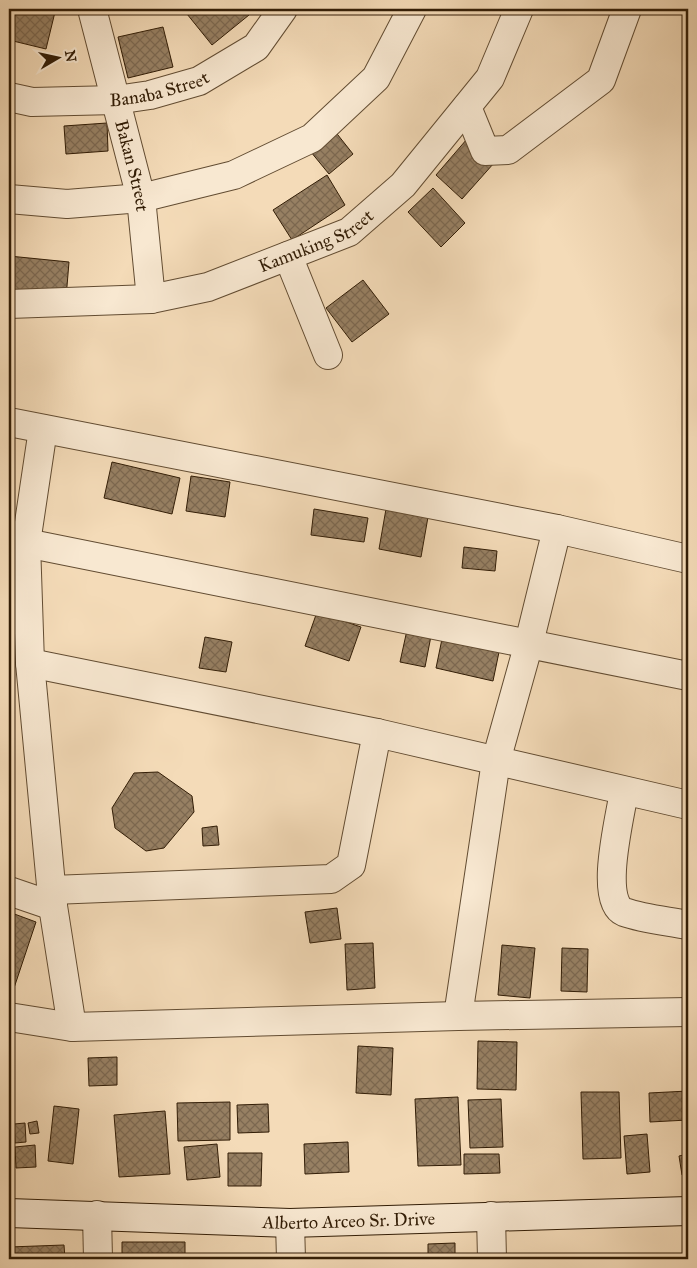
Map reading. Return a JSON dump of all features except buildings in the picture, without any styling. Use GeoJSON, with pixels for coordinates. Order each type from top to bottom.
{"type":"FeatureCollection","features":[{"type":"Feature","properties":{"kind":"street","name":"Bakan Street"},"geometry":{"type":"LineString","coordinates":[[92,9],[141,198],[151,298]]}},
{"type":"Feature","properties":{"kind":"street","name":"Banaba Street"},"geometry":{"type":"LineString","coordinates":[[9,97],[32,102],[116,100],[150,95],[199,81],[256,47],[283,9]]}},
{"type":"Feature","properties":{"kind":"street"},"geometry":{"type":"LineString","coordinates":[[9,199],[67,204],[141,198],[234,175],[312,138],[376,78],[412,9]]}},
{"type":"Feature","properties":{"kind":"street","name":"Kamuking Street"},"geometry":{"type":"LineString","coordinates":[[9,304],[151,298],[208,287],[349,232],[403,185],[490,78],[519,9]]}},
{"type":"Feature","properties":{"kind":"street"},"geometry":{"type":"LineString","coordinates":[[467,107],[486,151],[508,150],[601,80],[627,9]]}},
{"type":"Feature","properties":{"kind":"street"},"geometry":{"type":"LineString","coordinates":[[288,256],[328,355]]}},
{"type":"Feature","properties":{"kind":"street"},"geometry":{"type":"LineString","coordinates":[[9,422],[557,529],[688,559]]}},
{"type":"Feature","properties":{"kind":"street"},"geometry":{"type":"LineString","coordinates":[[43,429],[26,543],[30,663],[52,898],[72,1027]]}},
{"type":"Feature","properties":{"kind":"street"},"geometry":{"type":"LineString","coordinates":[[458,1016],[496,761],[529,643],[557,529]]}},
{"type":"Feature","properties":{"kind":"street"},"geometry":{"type":"LineString","coordinates":[[26,543],[688,676]]}},
{"type":"Feature","properties":{"kind":"street"},"geometry":{"type":"LineString","coordinates":[[30,663],[377,733],[688,805]]}},
{"type":"Feature","properties":{"kind":"street"},"geometry":{"type":"LineString","coordinates":[[9,892],[52,898],[331,878],[351,865],[377,733]]}},
{"type":"Feature","properties":{"kind":"street"},"geometry":{"type":"LineString","coordinates":[[624,791],[610,883],[614,900],[623,911],[688,925]]}},
{"type":"Feature","properties":{"kind":"street"},"geometry":{"type":"LineString","coordinates":[[9,1017],[72,1027],[458,1016],[688,1012]]}},
{"type":"Feature","properties":{"kind":"street","name":"Alberto Arceo Sr. Drive"},"geometry":{"type":"LineString","coordinates":[[9,1213],[290,1223],[688,1211]]}},
{"type":"Feature","properties":{"kind":"street"},"geometry":{"type":"LineString","coordinates":[[97,1215],[98,1259]]}},
{"type":"Feature","properties":{"kind":"street"},"geometry":{"type":"LineString","coordinates":[[491,1216],[492,1259]]}},
{"type":"Feature","properties":{"kind":"street"},"geometry":{"type":"LineString","coordinates":[[290,1223],[291,1259]]}}]}
